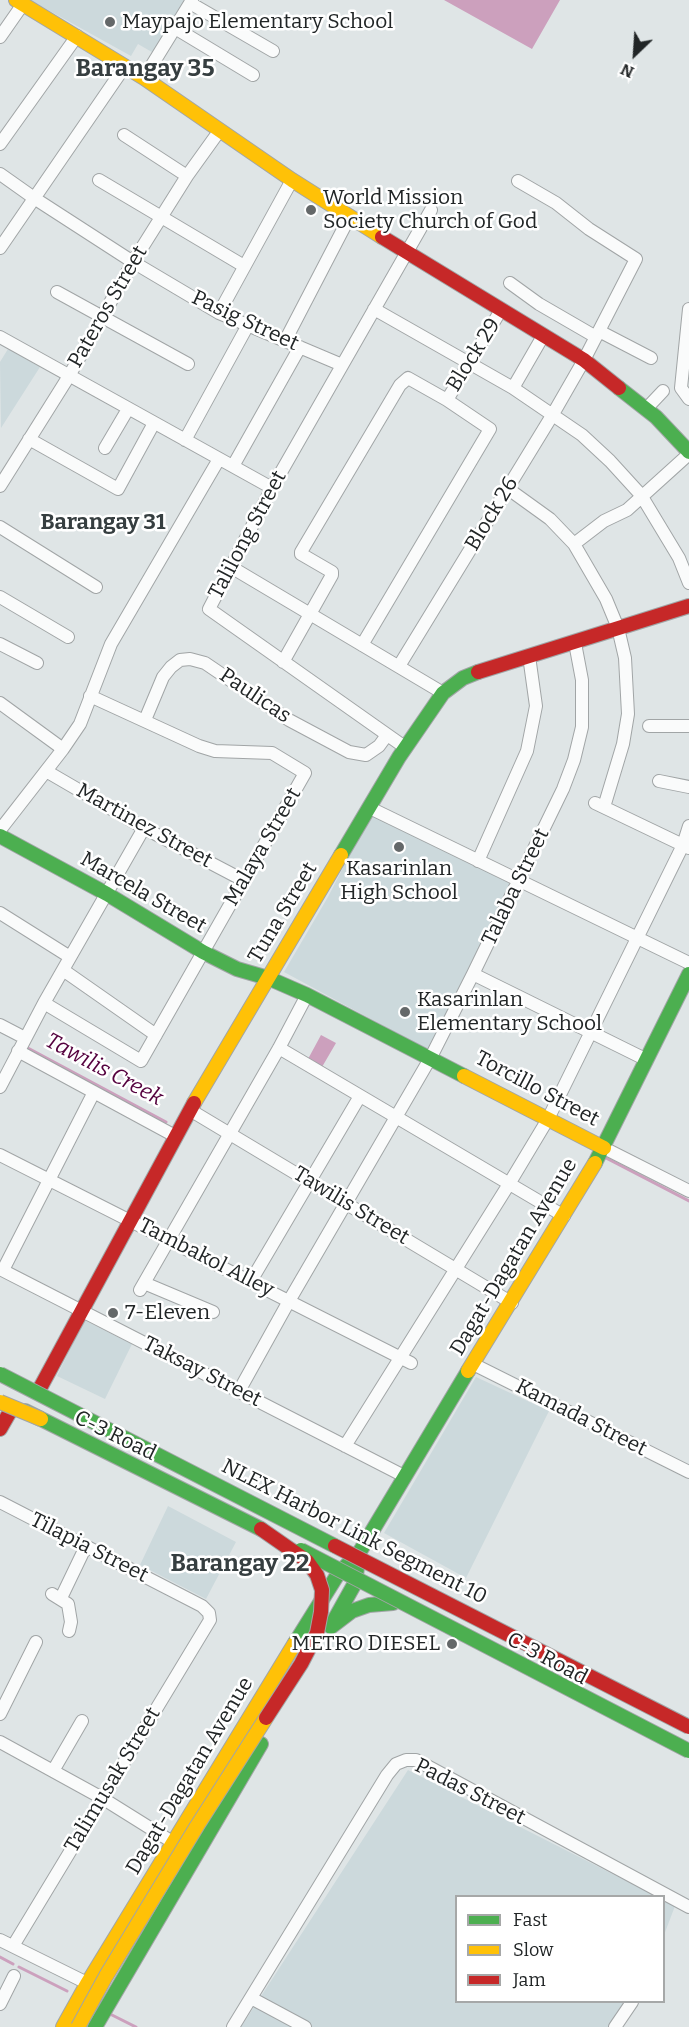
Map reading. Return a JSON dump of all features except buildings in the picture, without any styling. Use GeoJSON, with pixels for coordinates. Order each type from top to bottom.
{"type":"FeatureCollection","features":[{"type":"Feature","properties":{"kind":"main road"},"geometry":{"type":"LineString","coordinates":[[19,2],[144,78],[292,180],[584,360],[646,409],[689,453]]}},
{"type":"Feature","properties":{"kind":"main road","name":"Tuna Street"},"geometry":{"type":"LineString","coordinates":[[39,1390],[190,1110],[406,748],[443,693],[463,678],[487,668],[575,643],[689,606]]}},
{"type":"Feature","properties":{"kind":"main road","name":"Marcela Street"},"geometry":{"type":"LineString","coordinates":[[0,836],[107,894],[203,952],[237,969],[268,978]]}},
{"type":"Feature","properties":{"kind":"main road","name":"Dagat-Dagatan Avenue"},"geometry":{"type":"LineString","coordinates":[[63,2027],[312,1616],[338,1575],[360,1552],[404,1476],[564,1216],[604,1148],[689,974]]}},
{"type":"Feature","properties":{"kind":"main road","name":"Torcillo Street"},"geometry":{"type":"LineString","coordinates":[[268,978],[431,1057],[604,1148]]}},
{"type":"Feature","properties":{"kind":"main road","name":"C-3 Road"},"geometry":{"type":"LineString","coordinates":[[0,1372],[360,1552],[689,1721]]}},
{"type":"Feature","properties":{"kind":"main road","name":"NLEX Harbor Link Segment 10"},"geometry":{"type":"LineString","coordinates":[[0,1372],[689,1727]]}},
{"type":"Feature","properties":{"kind":"main road"},"geometry":{"type":"LineString","coordinates":[[0,1429],[4,1403]]}},
{"type":"Feature","properties":{"kind":"main road","name":"C-3 Road"},"geometry":{"type":"LineString","coordinates":[[4,1403],[303,1555],[689,1758]]}},
{"type":"Feature","properties":{"kind":"main road","name":"NLEX Harbor Link Segment 10"},"geometry":{"type":"LineString","coordinates":[[4,1403],[41,1419],[261,1529],[689,1751]]}},
{"type":"Feature","properties":{"kind":"main road"},"geometry":{"type":"LineString","coordinates":[[78,2027],[106,1976],[197,1826],[301,1664],[317,1634],[322,1590],[317,1575],[307,1561],[261,1529]]}},
{"type":"Feature","properties":{"kind":"main road","name":"Dagat-Dagatan Avenue"},"geometry":{"type":"LineString","coordinates":[[101,2025],[111,1996],[331,1627],[355,1583],[360,1552]]}},
{"type":"Feature","properties":{"kind":"main road"},"geometry":{"type":"LineString","coordinates":[[303,1555],[315,1592],[312,1616]]}},
{"type":"Feature","properties":{"kind":"main road"},"geometry":{"type":"LineString","coordinates":[[331,1627],[352,1611],[369,1605],[393,1603]]}},
{"type":"Feature","properties":{"kind":"main road"},"geometry":{"type":"LineString","coordinates":[[74,2007],[101,2025],[113,2027]]}},
{"type":"Feature","properties":{"kind":"street"},"geometry":{"type":"LineString","coordinates":[[0,37],[19,2]]}},
{"type":"Feature","properties":{"kind":"street"},"geometry":{"type":"LineString","coordinates":[[144,78],[191,2],[273,51]]}},
{"type":"Feature","properties":{"kind":"street"},"geometry":{"type":"LineString","coordinates":[[175,28],[253,75]]}},
{"type":"Feature","properties":{"kind":"street"},"geometry":{"type":"LineString","coordinates":[[0,144],[77,36]]}},
{"type":"Feature","properties":{"kind":"street"},"geometry":{"type":"LineString","coordinates":[[0,248],[125,66]]}},
{"type":"Feature","properties":{"kind":"street","name":"Pateros Street"},"geometry":{"type":"LineString","coordinates":[[0,486],[69,376],[134,262],[220,130]]}},
{"type":"Feature","properties":{"kind":"street"},"geometry":{"type":"LineString","coordinates":[[124,135],[188,176]]}},
{"type":"Feature","properties":{"kind":"street","name":"Pasig Street"},"geometry":{"type":"LineString","coordinates":[[0,174],[134,262],[219,314],[342,365]]}},
{"type":"Feature","properties":{"kind":"street"},"geometry":{"type":"LineString","coordinates":[[99,180],[244,266]]}},
{"type":"Feature","properties":{"kind":"street"},"geometry":{"type":"LineString","coordinates":[[219,314],[292,180]]}},
{"type":"Feature","properties":{"kind":"street","name":"Block 26"},"geometry":{"type":"LineString","coordinates":[[399,666],[553,414],[598,334],[636,259],[573,218],[556,203],[518,181]]}},
{"type":"Feature","properties":{"kind":"street","name":"Talilong Street"},"geometry":{"type":"LineString","coordinates":[[406,748],[384,739],[209,609],[272,488],[431,210]]}},
{"type":"Feature","properties":{"kind":"street"},"geometry":{"type":"LineString","coordinates":[[285,341],[350,216]]}},
{"type":"Feature","properties":{"kind":"street"},"geometry":{"type":"LineString","coordinates":[[510,283],[539,304],[651,358]]}},
{"type":"Feature","properties":{"kind":"street"},"geometry":{"type":"LineString","coordinates":[[57,292],[188,364]]}},
{"type":"Feature","properties":{"kind":"street"},"geometry":{"type":"LineString","coordinates":[[374,309],[513,388],[582,435],[641,495],[679,558],[689,583]]}},
{"type":"Feature","properties":{"kind":"street"},"geometry":{"type":"LineString","coordinates":[[689,309],[681,388],[689,399]]}},
{"type":"Feature","properties":{"kind":"street","name":"Block 29"},"geometry":{"type":"LineString","coordinates":[[447,400],[501,310]]}},
{"type":"Feature","properties":{"kind":"street"},"geometry":{"type":"LineString","coordinates":[[185,440],[248,325]]}},
{"type":"Feature","properties":{"kind":"street"},"geometry":{"type":"LineString","coordinates":[[513,388],[543,336]]}},
{"type":"Feature","properties":{"kind":"street"},"geometry":{"type":"LineString","coordinates":[[0,338],[272,488]]}},
{"type":"Feature","properties":{"kind":"street"},"geometry":{"type":"LineString","coordinates":[[233,466],[300,347]]}},
{"type":"Feature","properties":{"kind":"street"},"geometry":{"type":"LineString","coordinates":[[283,662],[332,575],[332,572],[301,552],[400,385],[408,378],[447,400],[490,429],[362,645]]}},
{"type":"Feature","properties":{"kind":"street"},"geometry":{"type":"LineString","coordinates":[[646,409],[663,391]]}},
{"type":"Feature","properties":{"kind":"street"},"geometry":{"type":"LineString","coordinates":[[105,448],[129,409]]}},
{"type":"Feature","properties":{"kind":"street"},"geometry":{"type":"LineString","coordinates":[[29,440],[118,489],[154,423]]}},
{"type":"Feature","properties":{"kind":"street"},"geometry":{"type":"LineString","coordinates":[[574,544],[604,521],[627,510],[689,453]]}},
{"type":"Feature","properties":{"kind":"street"},"geometry":{"type":"LineString","coordinates":[[0,830],[80,724],[111,644],[219,459]]}},
{"type":"Feature","properties":{"kind":"street"},"geometry":{"type":"LineString","coordinates":[[507,488],[550,519],[574,544],[606,599],[618,628],[625,658],[628,714],[621,753],[600,805],[686,847]]}},
{"type":"Feature","properties":{"kind":"street"},"geometry":{"type":"LineString","coordinates":[[0,527],[96,588]]}},
{"type":"Feature","properties":{"kind":"street"},"geometry":{"type":"LineString","coordinates":[[231,567],[443,693]]}},
{"type":"Feature","properties":{"kind":"street"},"geometry":{"type":"LineString","coordinates":[[0,597],[68,637]]}},
{"type":"Feature","properties":{"kind":"street","name":"Talaba Street"},"geometry":{"type":"LineString","coordinates":[[239,1391],[431,1057],[563,789],[582,727],[582,680],[575,643]]}},
{"type":"Feature","properties":{"kind":"street"},"geometry":{"type":"LineString","coordinates":[[0,644],[37,663]]}},
{"type":"Feature","properties":{"kind":"street"},"geometry":{"type":"LineString","coordinates":[[478,861],[527,751],[536,706],[529,656]]}},
{"type":"Feature","properties":{"kind":"street","name":"Paulicas"},"geometry":{"type":"LineString","coordinates":[[145,720],[163,677],[180,660],[190,659],[205,663],[289,720],[349,752],[366,755],[384,739]]}},
{"type":"Feature","properties":{"kind":"street","name":"Malaya Street"},"geometry":{"type":"LineString","coordinates":[[44,1003],[141,1061],[305,773],[272,753],[215,751],[199,746],[90,696]]}},
{"type":"Feature","properties":{"kind":"street"},"geometry":{"type":"LineString","coordinates":[[0,703],[63,748]]}},
{"type":"Feature","properties":{"kind":"street"},"geometry":{"type":"LineString","coordinates":[[649,726],[689,726]]}},
{"type":"Feature","properties":{"kind":"street","name":"Martinez Street"},"geometry":{"type":"LineString","coordinates":[[46,771],[144,828],[243,880]]}},
{"type":"Feature","properties":{"kind":"street"},"geometry":{"type":"LineString","coordinates":[[659,781],[689,788]]}},
{"type":"Feature","properties":{"kind":"street"},"geometry":{"type":"LineString","coordinates":[[370,808],[689,963]]}},
{"type":"Feature","properties":{"kind":"street"},"geometry":{"type":"LineString","coordinates":[[345,1446],[406,1360],[456,1269],[548,1119],[637,939],[686,847],[689,826]]}},
{"type":"Feature","properties":{"kind":"street"},"geometry":{"type":"LineString","coordinates":[[0,1087],[44,1003],[144,828]]}},
{"type":"Feature","properties":{"kind":"street"},"geometry":{"type":"LineString","coordinates":[[0,913],[70,957]]}},
{"type":"Feature","properties":{"kind":"street"},"geometry":{"type":"LineString","coordinates":[[63,970],[156,1035]]}},
{"type":"Feature","properties":{"kind":"street"},"geometry":{"type":"LineString","coordinates":[[473,975],[647,1060]]}},
{"type":"Feature","properties":{"kind":"street"},"geometry":{"type":"LineString","coordinates":[[213,1312],[142,1286],[307,995]]}},
{"type":"Feature","properties":{"kind":"street"},"geometry":{"type":"LineString","coordinates":[[0,1025],[25,1038]]}},
{"type":"Feature","properties":{"kind":"street"},"geometry":{"type":"LineString","coordinates":[[279,1048],[564,1216]]}},
{"type":"Feature","properties":{"kind":"street"},"geometry":{"type":"LineString","coordinates":[[18,1051],[175,1136]]}},
{"type":"Feature","properties":{"kind":"street"},"geometry":{"type":"LineString","coordinates":[[2,1270],[94,1092]]}},
{"type":"Feature","properties":{"kind":"street"},"geometry":{"type":"LineString","coordinates":[[251,1281],[360,1096]]}},
{"type":"Feature","properties":{"kind":"street","name":"Tawilis Street"},"geometry":{"type":"LineString","coordinates":[[190,1110],[512,1303]]}},
{"type":"Feature","properties":{"kind":"street","name":"Torcillo Street"},"geometry":{"type":"LineString","coordinates":[[604,1148],[689,1191]]}},
{"type":"Feature","properties":{"kind":"street","name":"Tambakol Alley"},"geometry":{"type":"LineString","coordinates":[[0,1155],[406,1360]]}},
{"type":"Feature","properties":{"kind":"street","name":"Taksay Street"},"geometry":{"type":"LineString","coordinates":[[2,1270],[404,1476]]}},
{"type":"Feature","properties":{"kind":"street","name":"Kamada Street"},"geometry":{"type":"LineString","coordinates":[[473,1364],[689,1472]]}},
{"type":"Feature","properties":{"kind":"street","name":"Tilapia Street"},"geometry":{"type":"LineString","coordinates":[[0,1502],[202,1606],[209,1613]]}},
{"type":"Feature","properties":{"kind":"street"},"geometry":{"type":"LineString","coordinates":[[69,1631],[69,1604],[57,1596],[86,1546]]}},
{"type":"Feature","properties":{"kind":"street","name":"Talimusak Street"},"geometry":{"type":"LineString","coordinates":[[13,1946],[207,1627],[210,1620],[209,1613]]}},
{"type":"Feature","properties":{"kind":"street"},"geometry":{"type":"LineString","coordinates":[[0,1714],[36,1642]]}},
{"type":"Feature","properties":{"kind":"street"},"geometry":{"type":"LineString","coordinates":[[53,1772],[82,1720]]}},
{"type":"Feature","properties":{"kind":"street"},"geometry":{"type":"LineString","coordinates":[[0,1742],[102,1798],[174,1843]]}},
{"type":"Feature","properties":{"kind":"street","name":"Padas Street"},"geometry":{"type":"LineString","coordinates":[[233,2027],[387,1775],[396,1764],[406,1760],[416,1760],[689,1907]]}},
{"type":"Feature","properties":{"kind":"street"},"geometry":{"type":"LineString","coordinates":[[0,1940],[111,1996]]}},
{"type":"Feature","properties":{"kind":"street"},"geometry":{"type":"LineString","coordinates":[[0,2004],[14,1976]]}},
{"type":"Feature","properties":{"kind":"street"},"geometry":{"type":"LineString","coordinates":[[250,1998],[305,2027]]}},
{"type":"Feature","properties":{"kind":"street"},"geometry":{"type":"LineString","coordinates":[[615,2027],[631,2003]]}},
{"type":"Feature","properties":{"kind":"shaded area","name":"Maypajo Elementary School"},"geometry":{"type":"Polygon","coordinates":[[[30,0],[190,0],[157,55],[138,44],[131,56],[30,0]]]}},
{"type":"Feature","properties":{"kind":"shaded area"},"geometry":{"type":"Polygon","coordinates":[[[444,0],[560,0],[532,49],[444,0]]]}},
{"type":"Feature","properties":{"kind":"shaded area"},"geometry":{"type":"Polygon","coordinates":[[[8,349],[40,367],[1,428],[0,362],[8,349]]]}},
{"type":"Feature","properties":{"kind":"shaded area","name":"Kasarinlan Elementary School"},"geometry":{"type":"Polygon","coordinates":[[[372,811],[516,883],[432,1052],[284,972],[328,897],[372,811]]]}},
{"type":"Feature","properties":{"kind":"shaded area"},"geometry":{"type":"Polygon","coordinates":[[[321,1035],[336,1043],[322,1067],[308,1059],[321,1035]]]}},
{"type":"Feature","properties":{"kind":"shaded area"},"geometry":{"type":"Polygon","coordinates":[[[84,1320],[132,1344],[105,1399],[57,1376],[84,1320]]]}},
{"type":"Feature","properties":{"kind":"shaded area"},"geometry":{"type":"Polygon","coordinates":[[[476,1377],[549,1411],[466,1578],[384,1533],[476,1377]]]}},
{"type":"Feature","properties":{"kind":"shaded area"},"geometry":{"type":"Polygon","coordinates":[[[168,1506],[236,1542],[206,1599],[140,1565],[168,1506]]]}},
{"type":"Feature","properties":{"kind":"shaded area"},"geometry":{"type":"Polygon","coordinates":[[[408,1770],[654,1895],[455,1895],[455,2003],[635,2003],[621,2027],[241,2027],[408,1770]]]}},
{"type":"Feature","properties":{"kind":"shaded area"},"geometry":{"type":"Polygon","coordinates":[[[665,1901],[675,1906],[665,1932],[665,1901]]]}},
{"type":"Feature","properties":{"kind":"waterway","name":"Tawilis Creek"},"geometry":{"type":"LineString","coordinates":[[26,1047],[166,1122]]}},
{"type":"Feature","properties":{"kind":"waterway"},"geometry":{"type":"LineString","coordinates":[[606,1158],[689,1201]]}},
{"type":"Feature","properties":{"kind":"waterway"},"geometry":{"type":"LineString","coordinates":[[0,1957],[13,1964]]}},
{"type":"Feature","properties":{"kind":"waterway"},"geometry":{"type":"LineString","coordinates":[[19,1967],[67,1991]]}},
{"type":"Feature","properties":{"kind":"waterway"},"geometry":{"type":"LineString","coordinates":[[110,2014],[136,2027]]}},
{"type":"Feature","properties":{"kind":"traffic: fast"},"geometry":{"type":"LineString","coordinates":[[619,388],[656,417],[689,452]]}},
{"type":"Feature","properties":{"kind":"traffic: fast"},"geometry":{"type":"LineString","coordinates":[[341,855],[399,757],[443,693],[463,678],[478,672]]}},
{"type":"Feature","properties":{"kind":"traffic: fast"},"geometry":{"type":"LineString","coordinates":[[0,836],[107,894],[203,952],[237,969],[268,978],[307,995],[464,1076]]}},
{"type":"Feature","properties":{"kind":"traffic: fast"},"geometry":{"type":"LineString","coordinates":[[595,1163],[689,974]]}},
{"type":"Feature","properties":{"kind":"traffic: fast"},"geometry":{"type":"LineString","coordinates":[[295,1643],[338,1574],[359,1553],[468,1371]]}},
{"type":"Feature","properties":{"kind":"traffic: fast"},"geometry":{"type":"LineString","coordinates":[[0,1374],[335,1546]]}},
{"type":"Feature","properties":{"kind":"traffic: fast"},"geometry":{"type":"LineString","coordinates":[[25,1411],[261,1529]]}},
{"type":"Feature","properties":{"kind":"traffic: fast"},"geometry":{"type":"LineString","coordinates":[[301,1550],[689,1751]]}},
{"type":"Feature","properties":{"kind":"traffic: fast"},"geometry":{"type":"LineString","coordinates":[[331,1626],[355,1583],[357,1568]]}},
{"type":"Feature","properties":{"kind":"traffic: fast"},"geometry":{"type":"LineString","coordinates":[[331,1627],[352,1611],[369,1605],[393,1603]]}},
{"type":"Feature","properties":{"kind":"traffic: fast"},"geometry":{"type":"LineString","coordinates":[[95,2027],[261,1744]]}},
{"type":"Feature","properties":{"kind":"traffic: slow"},"geometry":{"type":"LineString","coordinates":[[16,0],[144,78],[292,180],[382,237]]}},
{"type":"Feature","properties":{"kind":"traffic: slow"},"geometry":{"type":"LineString","coordinates":[[194,1103],[341,855]]}},
{"type":"Feature","properties":{"kind":"traffic: slow"},"geometry":{"type":"LineString","coordinates":[[464,1076],[604,1148]]}},
{"type":"Feature","properties":{"kind":"traffic: slow"},"geometry":{"type":"LineString","coordinates":[[468,1371],[595,1163]]}},
{"type":"Feature","properties":{"kind":"traffic: slow"},"geometry":{"type":"LineString","coordinates":[[0,1402],[41,1419]]}},
{"type":"Feature","properties":{"kind":"traffic: slow"},"geometry":{"type":"LineString","coordinates":[[63,2027],[295,1643]]}},
{"type":"Feature","properties":{"kind":"traffic: slow"},"geometry":{"type":"LineString","coordinates":[[78,2027],[106,1976],[197,1826],[266,1718]]}},
{"type":"Feature","properties":{"kind":"traffic: jam"},"geometry":{"type":"LineString","coordinates":[[382,237],[584,360],[619,388]]}},
{"type":"Feature","properties":{"kind":"traffic: jam"},"geometry":{"type":"LineString","coordinates":[[478,672],[689,606]]}},
{"type":"Feature","properties":{"kind":"traffic: jam"},"geometry":{"type":"LineString","coordinates":[[39,1390],[194,1103]]}},
{"type":"Feature","properties":{"kind":"traffic: jam"},"geometry":{"type":"LineString","coordinates":[[0,1429],[12,1408]]}},
{"type":"Feature","properties":{"kind":"traffic: jam"},"geometry":{"type":"LineString","coordinates":[[261,1529],[307,1561],[317,1575],[322,1590],[317,1633],[301,1664],[266,1718]]}},
{"type":"Feature","properties":{"kind":"traffic: jam"},"geometry":{"type":"LineString","coordinates":[[335,1546],[689,1727]]}},
{"type":"Feature","properties":{"kind":"place","name":"Maypajo Elementary School"},"geometry":{"type":"Point","coordinates":[110,22]}},
{"type":"Feature","properties":{"kind":"place","name":"World Mission Society Church of God"},"geometry":{"type":"Point","coordinates":[311,210]}},
{"type":"Feature","properties":{"kind":"place","name":"Kasarinlan High School"},"geometry":{"type":"Point","coordinates":[399,847]}},
{"type":"Feature","properties":{"kind":"place","name":"Kasarinlan Elementary School"},"geometry":{"type":"Point","coordinates":[405,1012]}},
{"type":"Feature","properties":{"kind":"place","name":"7-Eleven"},"geometry":{"type":"Point","coordinates":[113,1313]}},
{"type":"Feature","properties":{"kind":"place","name":"METRO DIESEL"},"geometry":{"type":"Point","coordinates":[452,1644]}},
{"type":"Feature","properties":{"kind":"district","name":"Barangay 35"},"geometry":{"type":"Point","coordinates":[145,69]}},
{"type":"Feature","properties":{"kind":"district","name":"Barangay 31"},"geometry":{"type":"Point","coordinates":[103,523]}},
{"type":"Feature","properties":{"kind":"district","name":"Barangay 22"},"geometry":{"type":"Point","coordinates":[240,1564]}}]}
